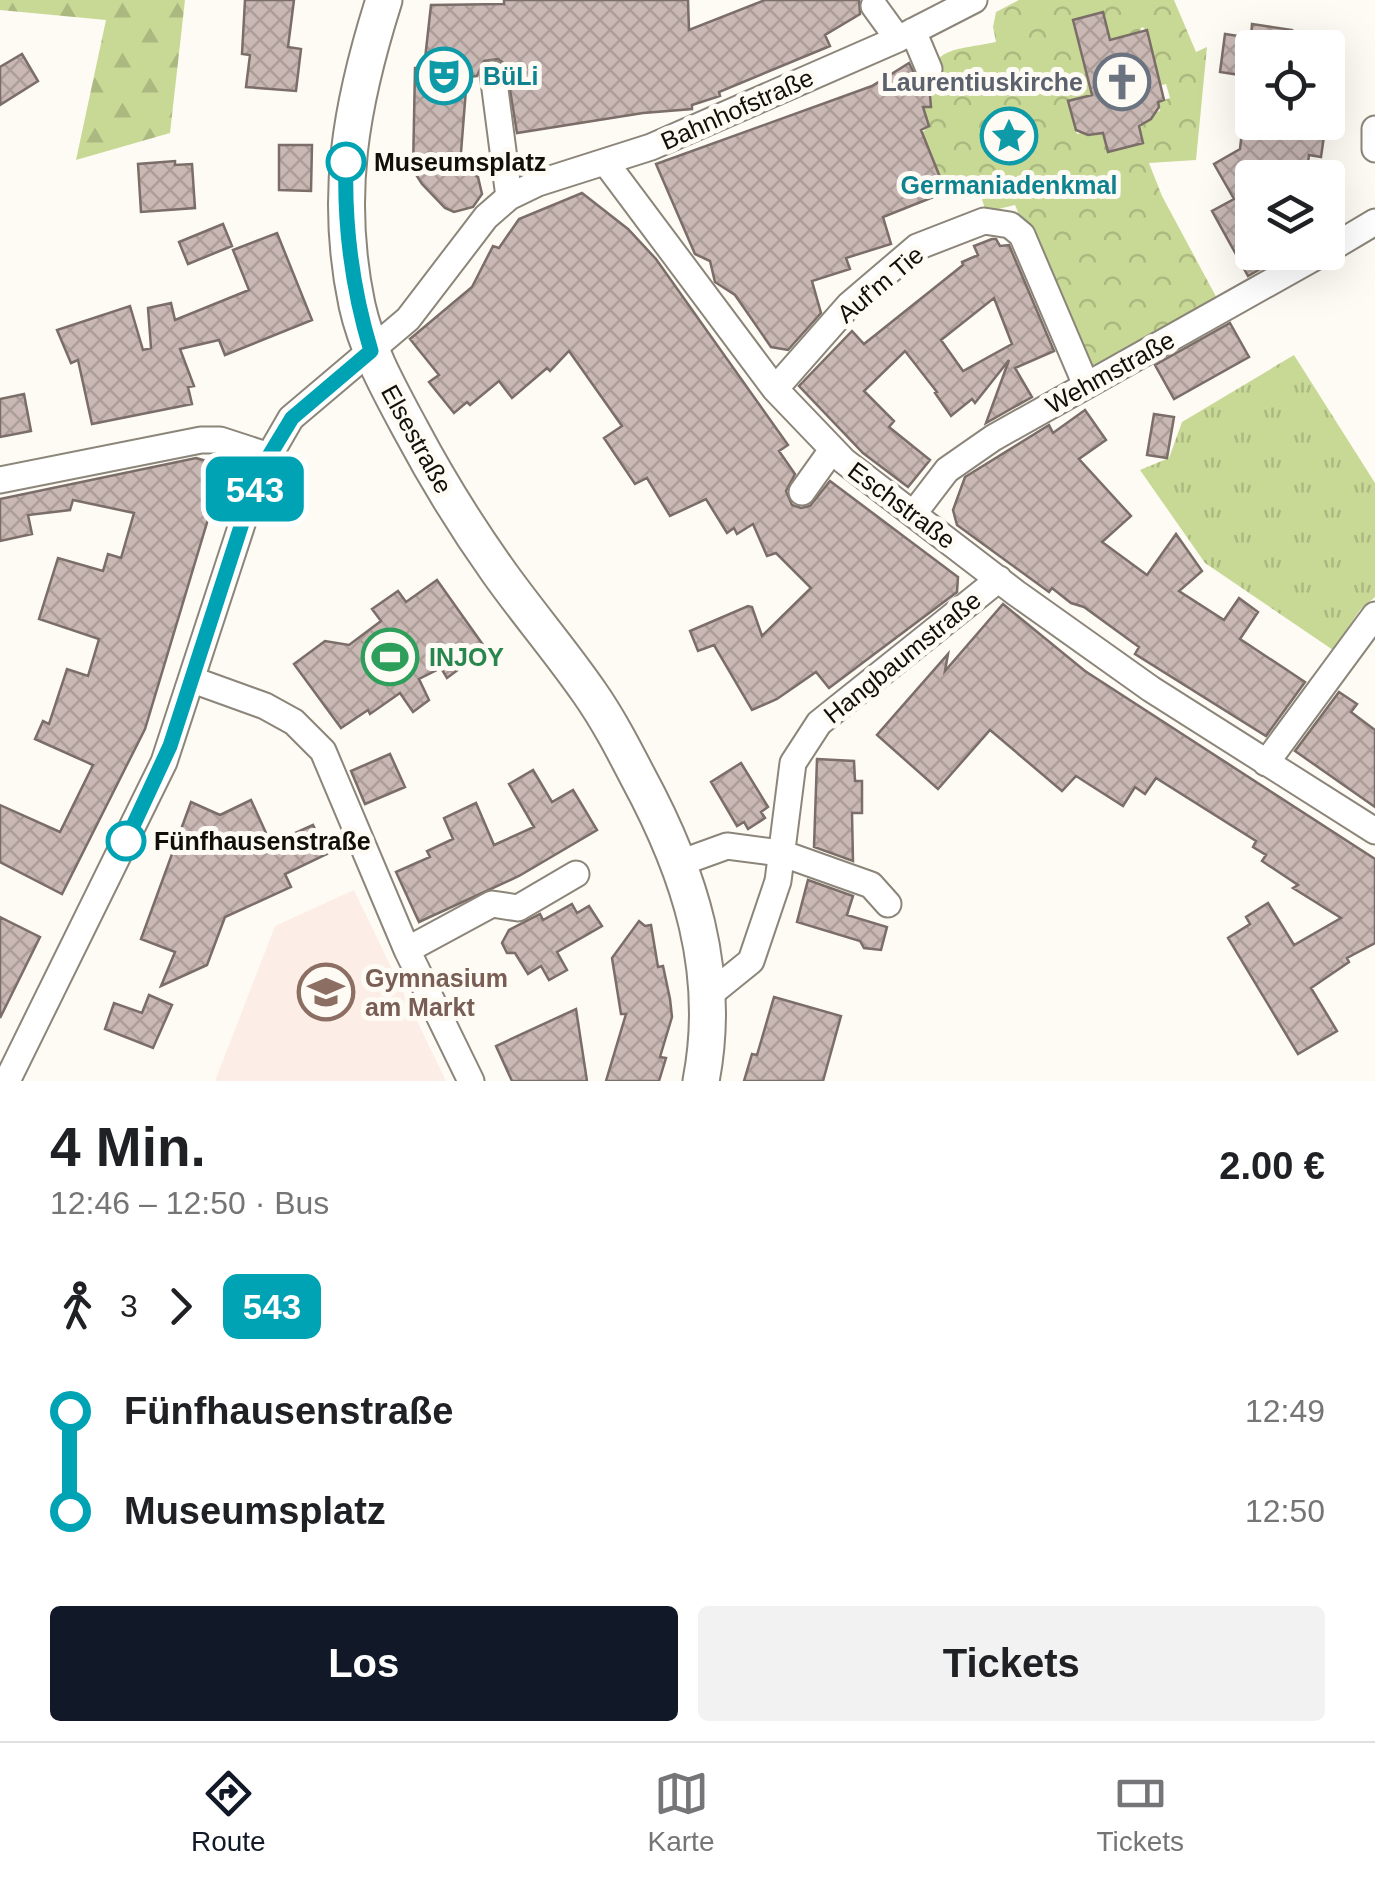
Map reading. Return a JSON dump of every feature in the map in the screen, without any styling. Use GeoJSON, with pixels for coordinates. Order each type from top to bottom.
{"type":"FeatureCollection","features":[{"type":"Feature","properties":{"kind":"street","name":"Elsestraße"},"geometry":{"type":"LineString","coordinates":[[384,0],[346,162],[348,249],[358,307],[371,351],[434,474],[490,561],[590,693],[663,824],[680,863]]}},
{"type":"Feature","properties":{"kind":"street","name":"Bahnhofstraße"},"geometry":{"type":"LineString","coordinates":[[509,198],[538,184],[651,147],[905,35],[969,1]]}},
{"type":"Feature","properties":{"kind":"street"},"geometry":{"type":"LineString","coordinates":[[874,6],[905,35],[929,70]]}},
{"type":"Feature","properties":{"kind":"street"},"geometry":{"type":"LineString","coordinates":[[7,1081],[170,746],[245,514],[269,456],[292,418],[408,319],[486,217],[509,198],[492,74]]}},
{"type":"Feature","properties":{"kind":"street"},"geometry":{"type":"LineString","coordinates":[[1375,129],[1375,149]]}},
{"type":"Feature","properties":{"kind":"street","name":"Eschstraße"},"geometry":{"type":"LineString","coordinates":[[606,163],[741,361],[775,389],[832,450],[1144,698],[1266,762],[1338,821],[1375,832]]}},
{"type":"Feature","properties":{"kind":"street","name":"Auf'm Tie"},"geometry":{"type":"LineString","coordinates":[[775,389],[849,305],[917,248],[984,221],[1010,224],[1022,235],[1086,384]]}},
{"type":"Feature","properties":{"kind":"street","name":"Wehmstraße"},"geometry":{"type":"LineString","coordinates":[[1345,240],[1375,222]]}},
{"type":"Feature","properties":{"kind":"street","name":"Wehmstraße"},"geometry":{"type":"LineString","coordinates":[[914,513],[947,470],[1038,411],[1292,270]]}},
{"type":"Feature","properties":{"kind":"street"},"geometry":{"type":"LineString","coordinates":[[0,480],[201,440],[220,440],[269,456]]}},
{"type":"Feature","properties":{"kind":"street"},"geometry":{"type":"LineString","coordinates":[[802,492],[832,450]]}},
{"type":"Feature","properties":{"kind":"street","name":"Hangbaumstraße"},"geometry":{"type":"LineString","coordinates":[[709,995],[751,961],[778,881],[793,764],[819,723],[999,580]]}},
{"type":"Feature","properties":{"kind":"street"},"geometry":{"type":"LineString","coordinates":[[1266,762],[1375,614]]}},
{"type":"Feature","properties":{"kind":"street"},"geometry":{"type":"LineString","coordinates":[[193,680],[265,706],[294,722],[323,751],[407,950],[471,1081]]}},
{"type":"Feature","properties":{"kind":"street"},"geometry":{"type":"LineString","coordinates":[[700,1081],[707,1047],[709,995],[700,926],[680,863],[728,846],[780,853],[871,885],[888,904]]}},
{"type":"Feature","properties":{"kind":"street"},"geometry":{"type":"LineString","coordinates":[[407,950],[492,904],[518,908],[576,874]]}},
{"type":"Feature","properties":{"kind":"shaded area","name":"Gymnasium am Markt"},"geometry":{"type":"Polygon","coordinates":[[[354,890],[446,1081],[215,1081],[275,926],[354,890]]]}},
{"type":"Feature","properties":{"kind":"green space"},"geometry":{"type":"Polygon","coordinates":[[[0,0],[185,0],[170,133],[76,160],[106,20],[0,10],[0,0]]]}},
{"type":"Feature","properties":{"kind":"green space"},"geometry":{"type":"Polygon","coordinates":[[[1019,0],[1174,0],[1196,52],[1207,47],[1196,160],[1149,163],[1162,196],[1220,304],[1097,373],[1082,365],[1015,205],[986,212],[978,187],[949,199],[922,133],[929,126],[923,107],[931,106],[930,86],[936,62],[952,51],[996,42],[996,12],[1019,0]],[[1102,12],[1079,47],[1092,95],[1068,102],[1077,134],[1102,128],[1109,152],[1143,143],[1137,118],[1160,111],[1158,102],[1170,98],[1166,84],[1154,87],[1142,34],[1145,29],[1110,40],[1102,12]]]}},
{"type":"Feature","properties":{"kind":"green space"},"geometry":{"type":"Polygon","coordinates":[[[1294,355],[1375,483],[1375,597],[1360,610],[1333,650],[1205,563],[1140,470],[1169,458],[1182,422],[1294,355]]]}},
{"type":"Feature","properties":{"kind":"building"},"geometry":{"type":"Polygon","coordinates":[[[245,0],[294,0],[288,47],[301,49],[296,91],[246,87],[250,55],[242,54],[245,0]]]}},
{"type":"Feature","properties":{"kind":"building"},"geometry":{"type":"Polygon","coordinates":[[[504,0],[688,0],[689,30],[765,0],[859,0],[860,14],[825,35],[830,46],[719,92],[720,96],[692,105],[692,109],[517,133],[506,65],[498,59],[484,61],[477,76],[467,77],[460,165],[478,177],[482,194],[473,207],[454,212],[445,208],[413,170],[415,68],[424,68],[431,5],[504,4],[504,0]]]}},
{"type":"Feature","properties":{"kind":"building","name":"Laurentiuskirche"},"geometry":{"type":"Polygon","coordinates":[[[1103,12],[1110,40],[1147,30],[1164,100],[1158,102],[1151,119],[1139,126],[1143,143],[1108,152],[1103,133],[1088,135],[1076,130],[1068,101],[1092,95],[1073,20],[1103,12]]]}},
{"type":"Feature","properties":{"kind":"building"},"geometry":{"type":"Polygon","coordinates":[[[1252,24],[1292,30],[1252,30],[1252,24]]]}},
{"type":"Feature","properties":{"kind":"building"},"geometry":{"type":"Polygon","coordinates":[[[1225,34],[1235,36],[1235,74],[1220,72],[1225,34]]]}},
{"type":"Feature","properties":{"kind":"building"},"geometry":{"type":"Polygon","coordinates":[[[22,54],[38,81],[0,105],[0,67],[22,54]]]}},
{"type":"Feature","properties":{"kind":"building"},"geometry":{"type":"Polygon","coordinates":[[[909,63],[918,81],[929,85],[931,107],[923,107],[929,126],[921,130],[946,192],[883,217],[891,244],[846,258],[850,269],[812,281],[821,313],[788,350],[771,347],[735,295],[715,282],[710,261],[695,254],[656,164],[872,86],[909,63]]]}},
{"type":"Feature","properties":{"kind":"building"},"geometry":{"type":"Polygon","coordinates":[[[1241,140],[1323,140],[1321,157],[1309,155],[1308,160],[1235,160],[1235,253],[1212,211],[1234,199],[1214,164],[1240,149],[1241,140]]]}},
{"type":"Feature","properties":{"kind":"building"},"geometry":{"type":"Polygon","coordinates":[[[279,145],[312,145],[311,191],[279,190],[279,145]]]}},
{"type":"Feature","properties":{"kind":"building"},"geometry":{"type":"Polygon","coordinates":[[[175,161],[175,165],[192,164],[195,208],[141,212],[138,164],[175,161]]]}},
{"type":"Feature","properties":{"kind":"building"},"geometry":{"type":"Polygon","coordinates":[[[582,193],[628,229],[656,259],[788,445],[779,451],[795,474],[786,491],[792,505],[810,506],[830,481],[958,577],[957,592],[829,688],[816,672],[777,699],[752,710],[714,645],[698,651],[690,631],[748,606],[752,607],[762,636],[811,588],[776,553],[767,556],[753,524],[737,534],[734,528],[727,533],[706,499],[670,516],[647,478],[635,484],[604,438],[622,426],[569,351],[550,371],[547,368],[512,398],[499,381],[454,413],[429,382],[439,375],[410,339],[472,287],[493,246],[499,248],[519,219],[582,193]]]}},
{"type":"Feature","properties":{"kind":"building"},"geometry":{"type":"Polygon","coordinates":[[[223,224],[232,246],[188,264],[179,242],[223,224]]]}},
{"type":"Feature","properties":{"kind":"building"},"geometry":{"type":"Polygon","coordinates":[[[277,233],[312,320],[225,355],[219,340],[180,349],[194,386],[188,387],[192,404],[92,424],[78,360],[71,363],[57,330],[130,306],[143,350],[151,348],[148,308],[171,303],[175,320],[249,290],[233,250],[277,233]]]}},
{"type":"Feature","properties":{"kind":"building"},"geometry":{"type":"Polygon","coordinates":[[[992,239],[1000,246],[1009,245],[1054,351],[1015,368],[1032,397],[986,423],[1009,360],[975,403],[972,399],[951,416],[905,351],[864,391],[894,421],[889,427],[930,460],[908,487],[863,453],[799,386],[852,331],[864,344],[962,262],[978,255],[974,246],[992,239]],[[994,298],[941,340],[963,371],[1012,344],[994,298]]]}},
{"type":"Feature","properties":{"kind":"building"},"geometry":{"type":"Polygon","coordinates":[[[1230,323],[1249,357],[1174,399],[1155,365],[1230,323]]]}},
{"type":"Feature","properties":{"kind":"building"},"geometry":{"type":"Polygon","coordinates":[[[24,394],[31,431],[0,437],[0,399],[24,394]]]}},
{"type":"Feature","properties":{"kind":"building"},"geometry":{"type":"Polygon","coordinates":[[[1085,410],[1106,440],[1079,459],[1131,516],[1102,542],[1147,575],[1176,534],[1202,571],[1179,591],[1224,620],[1239,598],[1258,612],[1240,639],[1305,682],[1266,736],[1135,654],[1139,647],[1084,607],[1071,603],[1052,588],[1049,592],[957,525],[953,510],[965,477],[1049,425],[1053,433],[1085,410]]]}},
{"type":"Feature","properties":{"kind":"building"},"geometry":{"type":"Polygon","coordinates":[[[1154,414],[1174,417],[1167,458],[1147,455],[1154,414]]]}},
{"type":"Feature","properties":{"kind":"building"},"geometry":{"type":"Polygon","coordinates":[[[196,458],[224,466],[145,729],[62,894],[0,862],[0,805],[60,832],[93,765],[35,739],[43,721],[49,724],[67,669],[88,676],[99,639],[39,619],[58,558],[103,571],[108,554],[121,558],[134,513],[73,500],[70,510],[28,515],[32,534],[0,541],[0,499],[196,458]]]}},
{"type":"Feature","properties":{"kind":"building","name":"INJOY"},"geometry":{"type":"Polygon","coordinates":[[[437,580],[486,649],[447,678],[441,668],[419,679],[429,700],[413,712],[400,693],[341,728],[294,664],[325,641],[349,645],[381,621],[372,609],[398,591],[406,602],[437,580]]]}},
{"type":"Feature","properties":{"kind":"building"},"geometry":{"type":"Polygon","coordinates":[[[1003,604],[1085,671],[1375,859],[1375,943],[1347,958],[1349,962],[1311,988],[1337,1031],[1298,1054],[1228,938],[1250,924],[1246,917],[1268,903],[1294,945],[1341,918],[1293,888],[1298,885],[1262,861],[1266,855],[1253,847],[1256,841],[1156,778],[1145,794],[1135,787],[1123,806],[1076,776],[1062,791],[990,730],[938,789],[877,735],[948,654],[945,671],[1003,604]]]}},
{"type":"Feature","properties":{"kind":"building"},"geometry":{"type":"Polygon","coordinates":[[[1339,692],[1357,704],[1351,712],[1375,730],[1375,807],[1295,751],[1339,692]]]}},
{"type":"Feature","properties":{"kind":"building"},"geometry":{"type":"Polygon","coordinates":[[[390,754],[405,787],[365,804],[351,771],[390,754]]]}},
{"type":"Feature","properties":{"kind":"building"},"geometry":{"type":"Polygon","coordinates":[[[817,759],[854,761],[855,781],[862,781],[862,813],[852,813],[853,861],[814,847],[817,759]]]}},
{"type":"Feature","properties":{"kind":"building"},"geometry":{"type":"Polygon","coordinates":[[[741,763],[768,807],[761,812],[765,818],[748,829],[744,822],[737,826],[711,782],[741,763]]]}},
{"type":"Feature","properties":{"kind":"building"},"geometry":{"type":"Polygon","coordinates":[[[533,770],[552,802],[573,790],[597,830],[519,876],[419,922],[396,872],[430,857],[427,851],[453,839],[444,818],[476,803],[494,845],[534,827],[509,784],[533,770]]]}},
{"type":"Feature","properties":{"kind":"building"},"geometry":{"type":"Polygon","coordinates":[[[251,800],[271,844],[313,825],[327,854],[285,874],[291,887],[225,917],[207,965],[161,986],[175,952],[141,939],[191,802],[220,815],[251,800]]]}},
{"type":"Feature","properties":{"kind":"building"},"geometry":{"type":"Polygon","coordinates":[[[808,880],[853,896],[847,915],[887,927],[881,950],[864,948],[860,941],[797,922],[808,880]]]}},
{"type":"Feature","properties":{"kind":"building"},"geometry":{"type":"Polygon","coordinates":[[[572,904],[577,913],[589,906],[602,926],[557,952],[567,970],[549,980],[541,966],[528,974],[515,953],[507,953],[502,943],[509,930],[540,914],[543,920],[572,904]]]}},
{"type":"Feature","properties":{"kind":"building"},"geometry":{"type":"Polygon","coordinates":[[[0,917],[40,937],[0,1018],[0,917]]]}},
{"type":"Feature","properties":{"kind":"building"},"geometry":{"type":"Polygon","coordinates":[[[639,921],[651,925],[658,967],[663,966],[670,999],[672,1017],[660,1057],[666,1058],[659,1081],[606,1081],[626,1014],[621,1014],[612,958],[639,921]]]}},
{"type":"Feature","properties":{"kind":"building"},"geometry":{"type":"Polygon","coordinates":[[[149,995],[172,1005],[153,1048],[105,1029],[114,1003],[142,1013],[149,995]]]}},
{"type":"Feature","properties":{"kind":"building"},"geometry":{"type":"Polygon","coordinates":[[[774,997],[841,1016],[823,1081],[744,1081],[752,1054],[757,1055],[774,997]]]}},
{"type":"Feature","properties":{"kind":"building"},"geometry":{"type":"Polygon","coordinates":[[[576,1009],[587,1081],[512,1081],[496,1046],[576,1009]]]}},
{"type":"Feature","properties":{"kind":"bus line","name":"543"},"geometry":{"type":"LineString","coordinates":[[126,841],[170,746],[245,514],[269,456],[292,418],[371,351],[358,307],[348,249],[346,162]]}},
{"type":"Feature","properties":{"kind":"place","name":"BüLi"},"geometry":{"type":"Point","coordinates":[444,76]}},
{"type":"Feature","properties":{"kind":"place","name":"Laurentiuskirche"},"geometry":{"type":"Point","coordinates":[1122,82]}},
{"type":"Feature","properties":{"kind":"place","name":"Germaniadenkmal"},"geometry":{"type":"Point","coordinates":[1009,136]}},
{"type":"Feature","properties":{"kind":"place","name":"Museumsplatz"},"geometry":{"type":"Point","coordinates":[346,162]}},
{"type":"Feature","properties":{"kind":"place","name":"INJOY"},"geometry":{"type":"Point","coordinates":[390,657]}},
{"type":"Feature","properties":{"kind":"place","name":"Fünfhausenstraße"},"geometry":{"type":"Point","coordinates":[126,841]}},
{"type":"Feature","properties":{"kind":"place","name":"Gymnasium am Markt"},"geometry":{"type":"Point","coordinates":[326,992]}}]}
